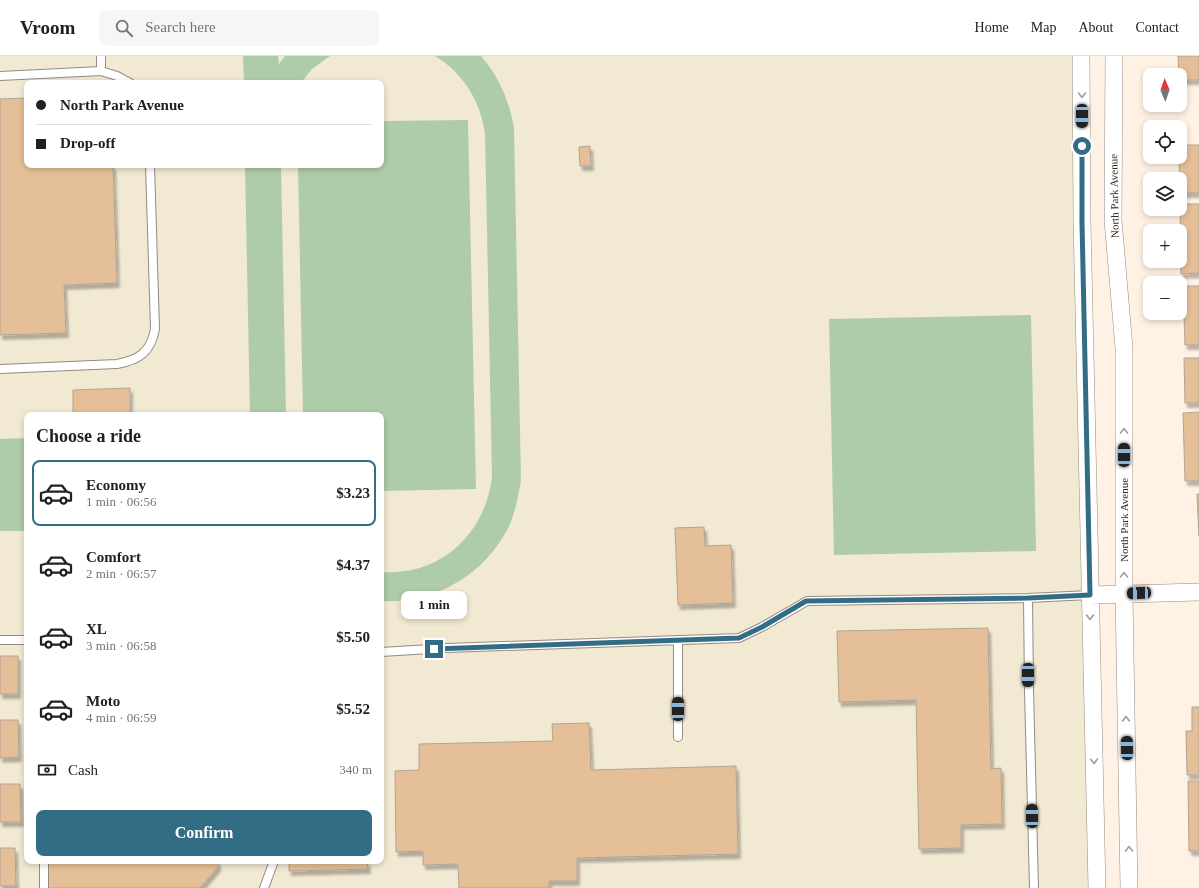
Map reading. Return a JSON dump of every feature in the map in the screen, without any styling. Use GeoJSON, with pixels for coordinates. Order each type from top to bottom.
{"type":"FeatureCollection","features":[{"type":"Feature","properties":{"kind":"street"},"geometry":{"type":"LineString","coordinates":[[1081,56],[1082,229],[1097,888]]}},
{"type":"Feature","properties":{"kind":"street","name":"North Park Avenue"},"geometry":{"type":"LineString","coordinates":[[1114,56],[1113,220],[1124,348],[1124,594],[1129,888]]}},
{"type":"Feature","properties":{"kind":"street"},"geometry":{"type":"LineString","coordinates":[[1090,595],[1199,592]]}},
{"type":"Feature","properties":{"kind":"lane"},"geometry":{"type":"LineString","coordinates":[[101,56],[101,71]]}},
{"type":"Feature","properties":{"kind":"lane"},"geometry":{"type":"LineString","coordinates":[[0,76],[101,71],[124,80]]}},
{"type":"Feature","properties":{"kind":"lane"},"geometry":{"type":"LineString","coordinates":[[0,369],[118,364],[134,360],[147,350],[153,340],[155,329],[150,168]]}},
{"type":"Feature","properties":{"kind":"lane"},"geometry":{"type":"LineString","coordinates":[[384,652],[447,648],[739,638],[762,627],[806,601],[1028,598],[1090,595]]}},
{"type":"Feature","properties":{"kind":"lane"},"geometry":{"type":"LineString","coordinates":[[1028,598],[1034,888]]}},
{"type":"Feature","properties":{"kind":"lane"},"geometry":{"type":"LineString","coordinates":[[0,640],[24,640]]}},
{"type":"Feature","properties":{"kind":"lane"},"geometry":{"type":"LineString","coordinates":[[678,640],[678,736]]}},
{"type":"Feature","properties":{"kind":"lane"},"geometry":{"type":"LineString","coordinates":[[44,864],[44,888]]}},
{"type":"Feature","properties":{"kind":"lane"},"geometry":{"type":"LineString","coordinates":[[264,888],[273,864]]}},
{"type":"Feature","properties":{"kind":"shaded area"},"geometry":{"type":"Polygon","coordinates":[[[0,56],[1074,56],[1089,888],[0,888],[0,56]]]}},
{"type":"Feature","properties":{"kind":"green space"},"geometry":{"type":"Polygon","coordinates":[[[243,56],[278,56],[279,64],[285,56],[330,56],[312,69],[303,80],[244,80],[243,56]]]}},
{"type":"Feature","properties":{"kind":"green space"},"geometry":{"type":"Polygon","coordinates":[[[435,56],[481,56],[493,72],[502,89],[514,128],[521,480],[510,524],[497,546],[484,561],[454,584],[437,592],[419,598],[400,601],[384,601],[384,572],[402,571],[422,567],[440,559],[456,548],[469,534],[480,517],[488,498],[492,477],[485,133],[479,109],[469,88],[445,63],[435,56]]]}},
{"type":"Feature","properties":{"kind":"green space"},"geometry":{"type":"Polygon","coordinates":[[[468,120],[476,489],[384,491],[384,412],[303,412],[298,168],[384,168],[384,121],[468,120]]]}},
{"type":"Feature","properties":{"kind":"green space"},"geometry":{"type":"Polygon","coordinates":[[[245,168],[281,168],[286,412],[250,412],[245,168]]]}},
{"type":"Feature","properties":{"kind":"green space"},"geometry":{"type":"Polygon","coordinates":[[[1031,315],[1036,551],[834,555],[829,319],[1031,315]]]}},
{"type":"Feature","properties":{"kind":"green space"},"geometry":{"type":"Polygon","coordinates":[[[24,438],[24,531],[0,531],[0,439],[24,438]]]}},
{"type":"Feature","properties":{"kind":"building"},"geometry":{"type":"Polygon","coordinates":[[[1178,56],[1199,56],[1199,80],[1187,80],[1187,68],[1179,68],[1178,56]]]}},
{"type":"Feature","properties":{"kind":"building"},"geometry":{"type":"Polygon","coordinates":[[[24,98],[24,168],[113,168],[117,283],[64,285],[66,333],[0,335],[0,99],[24,98]]]}},
{"type":"Feature","properties":{"kind":"building"},"geometry":{"type":"Polygon","coordinates":[[[1187,145],[1199,145],[1199,193],[1187,193],[1187,172],[1179,172],[1179,164],[1187,164],[1187,145]]]}},
{"type":"Feature","properties":{"kind":"building"},"geometry":{"type":"Polygon","coordinates":[[[590,146],[591,166],[580,166],[579,147],[590,146]]]}},
{"type":"Feature","properties":{"kind":"building"},"geometry":{"type":"Polygon","coordinates":[[[1187,204],[1199,204],[1199,273],[1181,274],[1181,268],[1187,268],[1187,224],[1180,224],[1180,216],[1187,216],[1187,204]]]}},
{"type":"Feature","properties":{"kind":"building"},"geometry":{"type":"Polygon","coordinates":[[[1187,286],[1199,286],[1199,345],[1185,345],[1184,320],[1187,320],[1187,286]]]}},
{"type":"Feature","properties":{"kind":"building"},"geometry":{"type":"Polygon","coordinates":[[[1184,358],[1199,358],[1199,403],[1185,403],[1184,358]]]}},
{"type":"Feature","properties":{"kind":"building"},"geometry":{"type":"Polygon","coordinates":[[[130,388],[130,412],[73,412],[73,390],[130,388]]]}},
{"type":"Feature","properties":{"kind":"building"},"geometry":{"type":"Polygon","coordinates":[[[1199,412],[1199,481],[1185,481],[1183,413],[1199,412]]]}},
{"type":"Feature","properties":{"kind":"building"},"geometry":{"type":"Polygon","coordinates":[[[1197,494],[1199,494],[1199,536],[1197,494]]]}},
{"type":"Feature","properties":{"kind":"building"},"geometry":{"type":"Polygon","coordinates":[[[704,527],[705,546],[731,545],[733,603],[678,605],[675,528],[704,527]]]}},
{"type":"Feature","properties":{"kind":"building"},"geometry":{"type":"Polygon","coordinates":[[[988,628],[991,769],[1001,768],[1002,824],[961,825],[961,848],[919,849],[916,700],[839,702],[837,631],[988,628]]]}},
{"type":"Feature","properties":{"kind":"building"},"geometry":{"type":"Polygon","coordinates":[[[0,656],[18,656],[18,694],[0,694],[0,656]]]}},
{"type":"Feature","properties":{"kind":"building"},"geometry":{"type":"Polygon","coordinates":[[[1192,707],[1199,707],[1199,775],[1187,775],[1186,731],[1192,731],[1192,707]]]}},
{"type":"Feature","properties":{"kind":"building"},"geometry":{"type":"Polygon","coordinates":[[[0,720],[18,720],[19,757],[0,758],[0,720]]]}},
{"type":"Feature","properties":{"kind":"building"},"geometry":{"type":"Polygon","coordinates":[[[589,723],[591,770],[736,766],[738,854],[577,858],[577,881],[549,881],[549,888],[459,888],[458,864],[423,865],[423,851],[396,852],[395,771],[419,770],[419,744],[553,741],[552,724],[589,723]]]}},
{"type":"Feature","properties":{"kind":"building"},"geometry":{"type":"Polygon","coordinates":[[[1188,781],[1199,781],[1199,851],[1189,851],[1188,781]]]}},
{"type":"Feature","properties":{"kind":"building"},"geometry":{"type":"Polygon","coordinates":[[[0,784],[20,784],[21,822],[0,822],[0,784]]]}},
{"type":"Feature","properties":{"kind":"building"},"geometry":{"type":"Polygon","coordinates":[[[0,848],[15,848],[16,886],[0,886],[0,848]]]}},
{"type":"Feature","properties":{"kind":"building"},"geometry":{"type":"Polygon","coordinates":[[[47,864],[218,864],[218,867],[200,888],[48,888],[47,864]]]}},
{"type":"Feature","properties":{"kind":"building"},"geometry":{"type":"Polygon","coordinates":[[[289,864],[367,864],[368,869],[289,871],[289,864]]]}},
{"type":"Feature","properties":{"kind":"route"},"geometry":{"type":"LineString","coordinates":[[434,649],[739,638],[762,627],[806,601],[1028,598],[1090,595],[1082,222],[1082,146]]}}]}
